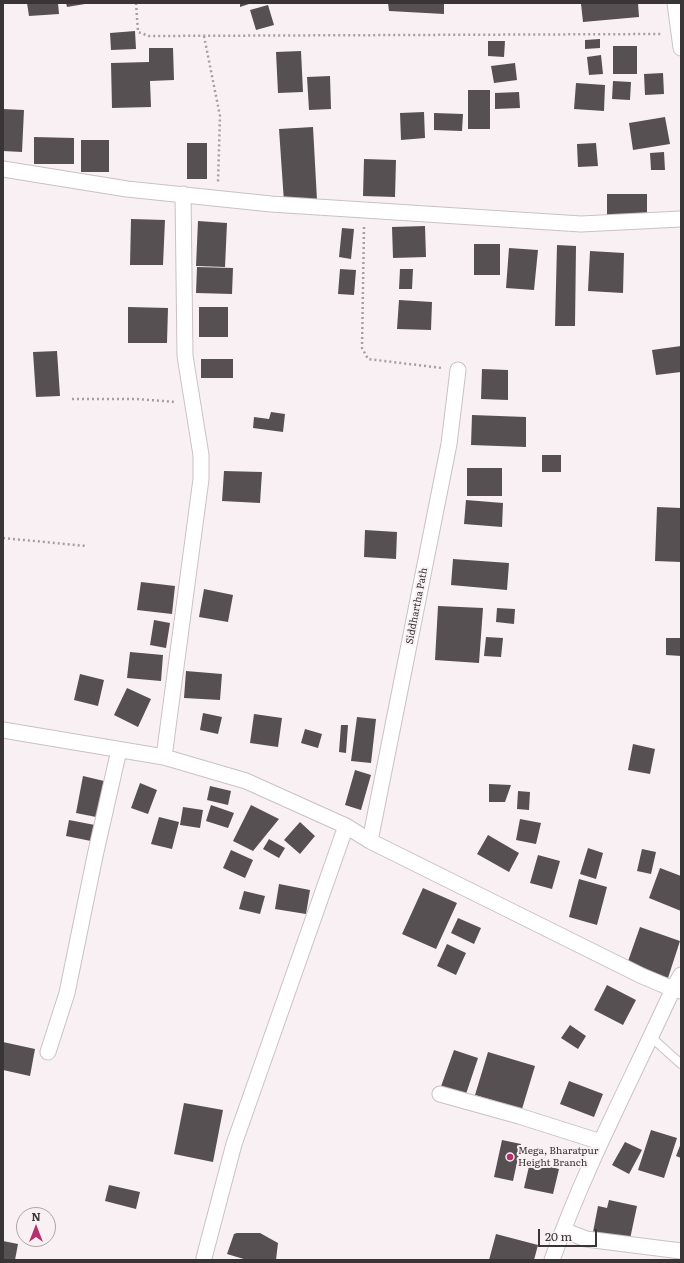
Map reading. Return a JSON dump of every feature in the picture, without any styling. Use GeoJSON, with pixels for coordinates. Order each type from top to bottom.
{"type":"FeatureCollection","features":[{"type":"Feature","properties":{"kind":"street"},"geometry":{"type":"LineString","coordinates":[[675,3],[680,41]]}},
{"type":"Feature","properties":{"kind":"street"},"geometry":{"type":"LineString","coordinates":[[3,170],[127,189],[271,204],[581,224],[681,219]]}},
{"type":"Feature","properties":{"kind":"street"},"geometry":{"type":"LineString","coordinates":[[164,757],[201,479],[201,455],[185,356],[183,194]]}},
{"type":"Feature","properties":{"kind":"street","name":"Siddhartha Path"},"geometry":{"type":"LineString","coordinates":[[370,841],[448,444],[458,370]]}},
{"type":"Feature","properties":{"kind":"street"},"geometry":{"type":"LineString","coordinates":[[3,730],[164,757],[246,781],[346,826],[370,841],[642,976],[677,990]]}},
{"type":"Feature","properties":{"kind":"street"},"geometry":{"type":"LineString","coordinates":[[48,1052],[66,993],[94,856],[119,750]]}},
{"type":"Feature","properties":{"kind":"street"},"geometry":{"type":"LineString","coordinates":[[204,1258],[234,1144],[346,826]]}},
{"type":"Feature","properties":{"kind":"street"},"geometry":{"type":"LineString","coordinates":[[552,1260],[563,1230],[601,1142],[651,1037],[677,990],[681,975]]}},
{"type":"Feature","properties":{"kind":"street"},"geometry":{"type":"LineString","coordinates":[[440,1094],[519,1116],[601,1142]]}},
{"type":"Feature","properties":{"kind":"street"},"geometry":{"type":"LineString","coordinates":[[563,1230],[586,1239],[681,1251]]}},
{"type":"Feature","properties":{"kind":"lane"},"geometry":{"type":"LineString","coordinates":[[651,1037],[681,1064]]}},
{"type":"Feature","properties":{"kind":"path"},"geometry":{"type":"LineString","coordinates":[[136,3],[138,32],[149,36],[680,41]]}},
{"type":"Feature","properties":{"kind":"path"},"geometry":{"type":"LineString","coordinates":[[204,36],[220,116],[217,198]]}},
{"type":"Feature","properties":{"kind":"path"},"geometry":{"type":"LineString","coordinates":[[364,209],[362,348],[368,359],[458,370]]}},
{"type":"Feature","properties":{"kind":"path"},"geometry":{"type":"LineString","coordinates":[[72,399],[137,399],[193,403]]}},
{"type":"Feature","properties":{"kind":"path"},"geometry":{"type":"LineString","coordinates":[[3,538],[86,546]]}},
{"type":"Feature","properties":{"kind":"building"},"geometry":{"type":"Polygon","coordinates":[[[27,3],[58,3],[59,14],[29,16],[27,3]]]}},
{"type":"Feature","properties":{"kind":"building"},"geometry":{"type":"Polygon","coordinates":[[[66,3],[85,3],[85,4],[67,7],[66,3]]]}},
{"type":"Feature","properties":{"kind":"building"},"geometry":{"type":"Polygon","coordinates":[[[240,3],[252,3],[240,7],[240,3]]]}},
{"type":"Feature","properties":{"kind":"building"},"geometry":{"type":"Polygon","coordinates":[[[388,3],[444,3],[444,14],[389,11],[388,3]]]}},
{"type":"Feature","properties":{"kind":"building"},"geometry":{"type":"Polygon","coordinates":[[[638,3],[639,17],[583,22],[581,4],[638,3]]]}},
{"type":"Feature","properties":{"kind":"building"},"geometry":{"type":"Polygon","coordinates":[[[268,5],[274,25],[256,30],[250,10],[268,5]]]}},
{"type":"Feature","properties":{"kind":"building"},"geometry":{"type":"Polygon","coordinates":[[[135,31],[136,49],[111,50],[110,33],[135,31]]]}},
{"type":"Feature","properties":{"kind":"building"},"geometry":{"type":"Polygon","coordinates":[[[600,39],[600,48],[585,49],[585,40],[600,39]]]}},
{"type":"Feature","properties":{"kind":"building"},"geometry":{"type":"Polygon","coordinates":[[[488,41],[505,41],[504,57],[488,56],[488,41]]]}},
{"type":"Feature","properties":{"kind":"building"},"geometry":{"type":"Polygon","coordinates":[[[613,46],[637,46],[637,74],[613,74],[613,46]]]}},
{"type":"Feature","properties":{"kind":"building"},"geometry":{"type":"Polygon","coordinates":[[[149,48],[173,48],[174,80],[150,81],[151,107],[112,108],[111,63],[149,62],[149,48]]]}},
{"type":"Feature","properties":{"kind":"building"},"geometry":{"type":"Polygon","coordinates":[[[301,51],[303,92],[278,93],[276,52],[301,51]]]}},
{"type":"Feature","properties":{"kind":"building"},"geometry":{"type":"Polygon","coordinates":[[[601,55],[603,74],[589,75],[587,57],[601,55]]]}},
{"type":"Feature","properties":{"kind":"building"},"geometry":{"type":"Polygon","coordinates":[[[515,63],[517,80],[494,83],[491,66],[515,63]]]}},
{"type":"Feature","properties":{"kind":"building"},"geometry":{"type":"Polygon","coordinates":[[[663,73],[664,94],[645,95],[644,74],[663,73]]]}},
{"type":"Feature","properties":{"kind":"building"},"geometry":{"type":"Polygon","coordinates":[[[330,76],[331,109],[309,110],[307,77],[330,76]]]}},
{"type":"Feature","properties":{"kind":"building"},"geometry":{"type":"Polygon","coordinates":[[[613,81],[631,82],[630,100],[612,99],[613,81]]]}},
{"type":"Feature","properties":{"kind":"building"},"geometry":{"type":"Polygon","coordinates":[[[576,83],[605,85],[604,111],[574,109],[576,83]]]}},
{"type":"Feature","properties":{"kind":"building"},"geometry":{"type":"Polygon","coordinates":[[[468,90],[490,90],[490,129],[468,129],[468,90]]]}},
{"type":"Feature","properties":{"kind":"building"},"geometry":{"type":"Polygon","coordinates":[[[519,92],[520,108],[495,109],[495,93],[519,92]]]}},
{"type":"Feature","properties":{"kind":"building"},"geometry":{"type":"Polygon","coordinates":[[[3,109],[24,110],[22,152],[3,151],[3,109]]]}},
{"type":"Feature","properties":{"kind":"building"},"geometry":{"type":"Polygon","coordinates":[[[424,112],[425,138],[401,140],[400,113],[424,112]]]}},
{"type":"Feature","properties":{"kind":"building"},"geometry":{"type":"Polygon","coordinates":[[[434,113],[463,114],[462,131],[434,130],[434,113]]]}},
{"type":"Feature","properties":{"kind":"building"},"geometry":{"type":"Polygon","coordinates":[[[665,117],[670,144],[633,150],[629,123],[665,117]]]}},
{"type":"Feature","properties":{"kind":"building"},"geometry":{"type":"Polygon","coordinates":[[[313,127],[317,200],[284,202],[279,129],[313,127]]]}},
{"type":"Feature","properties":{"kind":"building"},"geometry":{"type":"Polygon","coordinates":[[[34,137],[74,138],[74,164],[34,164],[34,137]]]}},
{"type":"Feature","properties":{"kind":"building"},"geometry":{"type":"Polygon","coordinates":[[[81,140],[109,140],[109,172],[81,172],[81,140]]]}},
{"type":"Feature","properties":{"kind":"building"},"geometry":{"type":"Polygon","coordinates":[[[187,143],[207,143],[207,179],[187,179],[187,143]]]}},
{"type":"Feature","properties":{"kind":"building"},"geometry":{"type":"Polygon","coordinates":[[[596,143],[598,166],[578,167],[577,144],[596,143]]]}},
{"type":"Feature","properties":{"kind":"building"},"geometry":{"type":"Polygon","coordinates":[[[664,152],[665,170],[651,170],[650,153],[664,152]]]}},
{"type":"Feature","properties":{"kind":"building"},"geometry":{"type":"Polygon","coordinates":[[[364,159],[396,160],[395,197],[363,196],[364,159]]]}},
{"type":"Feature","properties":{"kind":"building"},"geometry":{"type":"Polygon","coordinates":[[[607,194],[647,194],[647,214],[607,215],[607,194]]]}},
{"type":"Feature","properties":{"kind":"building"},"geometry":{"type":"Polygon","coordinates":[[[131,219],[165,220],[163,265],[130,265],[131,219]]]}},
{"type":"Feature","properties":{"kind":"building"},"geometry":{"type":"Polygon","coordinates":[[[198,221],[227,223],[225,267],[196,266],[198,221]]]}},
{"type":"Feature","properties":{"kind":"building"},"geometry":{"type":"Polygon","coordinates":[[[425,226],[426,257],[393,258],[392,227],[425,226]]]}},
{"type":"Feature","properties":{"kind":"building"},"geometry":{"type":"Polygon","coordinates":[[[342,228],[354,229],[351,259],[339,257],[342,228]]]}},
{"type":"Feature","properties":{"kind":"building"},"geometry":{"type":"Polygon","coordinates":[[[474,244],[500,244],[500,275],[474,275],[474,244]]]}},
{"type":"Feature","properties":{"kind":"building"},"geometry":{"type":"Polygon","coordinates":[[[557,245],[576,246],[575,326],[555,326],[557,245]]]}},
{"type":"Feature","properties":{"kind":"building"},"geometry":{"type":"Polygon","coordinates":[[[509,248],[538,250],[534,290],[506,288],[509,248]]]}},
{"type":"Feature","properties":{"kind":"building"},"geometry":{"type":"Polygon","coordinates":[[[590,251],[624,253],[623,293],[588,291],[590,251]]]}},
{"type":"Feature","properties":{"kind":"building"},"geometry":{"type":"Polygon","coordinates":[[[197,267],[233,268],[232,294],[196,293],[197,267]]]}},
{"type":"Feature","properties":{"kind":"building"},"geometry":{"type":"Polygon","coordinates":[[[340,269],[356,270],[354,295],[338,294],[340,269]]]}},
{"type":"Feature","properties":{"kind":"building"},"geometry":{"type":"Polygon","coordinates":[[[400,269],[413,269],[412,289],[399,289],[400,269]]]}},
{"type":"Feature","properties":{"kind":"building"},"geometry":{"type":"Polygon","coordinates":[[[399,300],[432,302],[431,330],[397,329],[399,300]]]}},
{"type":"Feature","properties":{"kind":"building"},"geometry":{"type":"Polygon","coordinates":[[[128,307],[168,308],[167,343],[128,343],[128,307]]]}},
{"type":"Feature","properties":{"kind":"building"},"geometry":{"type":"Polygon","coordinates":[[[199,307],[228,307],[228,337],[199,337],[199,307]]]}},
{"type":"Feature","properties":{"kind":"building"},"geometry":{"type":"Polygon","coordinates":[[[681,346],[681,372],[656,375],[652,350],[681,346]]]}},
{"type":"Feature","properties":{"kind":"building"},"geometry":{"type":"Polygon","coordinates":[[[57,351],[60,396],[36,397],[33,352],[57,351]]]}},
{"type":"Feature","properties":{"kind":"building"},"geometry":{"type":"Polygon","coordinates":[[[201,359],[233,359],[233,378],[201,378],[201,359]]]}},
{"type":"Feature","properties":{"kind":"building"},"geometry":{"type":"Polygon","coordinates":[[[482,369],[508,370],[508,400],[481,399],[482,369]]]}},
{"type":"Feature","properties":{"kind":"building"},"geometry":{"type":"Polygon","coordinates":[[[271,412],[285,414],[283,432],[253,428],[254,417],[269,419],[271,412]]]}},
{"type":"Feature","properties":{"kind":"building"},"geometry":{"type":"Polygon","coordinates":[[[472,415],[526,417],[526,447],[471,445],[472,415]]]}},
{"type":"Feature","properties":{"kind":"building"},"geometry":{"type":"Polygon","coordinates":[[[542,455],[561,455],[561,472],[542,472],[542,455]]]}},
{"type":"Feature","properties":{"kind":"building"},"geometry":{"type":"Polygon","coordinates":[[[467,468],[502,468],[502,496],[467,496],[467,468]]]}},
{"type":"Feature","properties":{"kind":"building"},"geometry":{"type":"Polygon","coordinates":[[[224,471],[262,472],[260,503],[222,501],[224,471]]]}},
{"type":"Feature","properties":{"kind":"building"},"geometry":{"type":"Polygon","coordinates":[[[466,500],[503,503],[502,527],[464,524],[466,500]]]}},
{"type":"Feature","properties":{"kind":"building"},"geometry":{"type":"Polygon","coordinates":[[[657,507],[681,508],[681,562],[655,561],[657,507]]]}},
{"type":"Feature","properties":{"kind":"building"},"geometry":{"type":"Polygon","coordinates":[[[365,530],[397,532],[396,559],[364,557],[365,530]]]}},
{"type":"Feature","properties":{"kind":"building"},"geometry":{"type":"Polygon","coordinates":[[[453,559],[509,563],[507,590],[451,585],[453,559]]]}},
{"type":"Feature","properties":{"kind":"building"},"geometry":{"type":"Polygon","coordinates":[[[141,582],[175,586],[172,614],[137,610],[141,582]]]}},
{"type":"Feature","properties":{"kind":"building"},"geometry":{"type":"Polygon","coordinates":[[[204,589],[233,595],[228,622],[199,617],[204,589]]]}},
{"type":"Feature","properties":{"kind":"building"},"geometry":{"type":"Polygon","coordinates":[[[438,606],[483,608],[479,663],[435,660],[438,606]]]}},
{"type":"Feature","properties":{"kind":"building"},"geometry":{"type":"Polygon","coordinates":[[[497,608],[515,609],[514,624],[496,622],[497,608]]]}},
{"type":"Feature","properties":{"kind":"building"},"geometry":{"type":"Polygon","coordinates":[[[154,620],[170,623],[166,648],[150,645],[154,620]]]}},
{"type":"Feature","properties":{"kind":"building"},"geometry":{"type":"Polygon","coordinates":[[[486,637],[503,638],[501,657],[484,656],[486,637]]]}},
{"type":"Feature","properties":{"kind":"building"},"geometry":{"type":"Polygon","coordinates":[[[666,638],[681,638],[681,656],[666,655],[666,638]]]}},
{"type":"Feature","properties":{"kind":"building"},"geometry":{"type":"Polygon","coordinates":[[[130,652],[163,655],[161,681],[127,678],[130,652]]]}},
{"type":"Feature","properties":{"kind":"building"},"geometry":{"type":"Polygon","coordinates":[[[186,671],[222,674],[220,700],[184,698],[186,671]]]}},
{"type":"Feature","properties":{"kind":"building"},"geometry":{"type":"Polygon","coordinates":[[[80,674],[104,680],[98,706],[74,700],[80,674]]]}},
{"type":"Feature","properties":{"kind":"building"},"geometry":{"type":"Polygon","coordinates":[[[127,688],[151,699],[138,727],[114,715],[127,688]]]}},
{"type":"Feature","properties":{"kind":"building"},"geometry":{"type":"Polygon","coordinates":[[[203,713],[222,717],[218,734],[200,730],[203,713]]]}},
{"type":"Feature","properties":{"kind":"building"},"geometry":{"type":"Polygon","coordinates":[[[254,714],[282,718],[278,747],[250,743],[254,714]]]}},
{"type":"Feature","properties":{"kind":"building"},"geometry":{"type":"Polygon","coordinates":[[[357,717],[376,719],[371,763],[351,761],[357,717]]]}},
{"type":"Feature","properties":{"kind":"building"},"geometry":{"type":"Polygon","coordinates":[[[341,725],[348,725],[346,753],[339,752],[341,725]]]}},
{"type":"Feature","properties":{"kind":"building"},"geometry":{"type":"Polygon","coordinates":[[[305,729],[322,734],[318,748],[301,743],[305,729]]]}},
{"type":"Feature","properties":{"kind":"building"},"geometry":{"type":"Polygon","coordinates":[[[633,744],[655,749],[650,774],[628,770],[633,744]]]}},
{"type":"Feature","properties":{"kind":"building"},"geometry":{"type":"Polygon","coordinates":[[[355,770],[371,775],[361,810],[345,805],[355,770]]]}},
{"type":"Feature","properties":{"kind":"building"},"geometry":{"type":"Polygon","coordinates":[[[83,776],[104,781],[96,817],[76,813],[83,776]]]}},
{"type":"Feature","properties":{"kind":"building"},"geometry":{"type":"Polygon","coordinates":[[[140,783],[157,790],[148,814],[131,808],[140,783]]]}},
{"type":"Feature","properties":{"kind":"building"},"geometry":{"type":"Polygon","coordinates":[[[489,784],[511,785],[505,802],[489,802],[489,784]]]}},
{"type":"Feature","properties":{"kind":"building"},"geometry":{"type":"Polygon","coordinates":[[[210,786],[231,791],[228,805],[207,800],[210,786]]]}},
{"type":"Feature","properties":{"kind":"building"},"geometry":{"type":"Polygon","coordinates":[[[518,791],[530,792],[529,810],[517,809],[518,791]]]}},
{"type":"Feature","properties":{"kind":"building"},"geometry":{"type":"Polygon","coordinates":[[[211,805],[234,813],[228,828],[206,821],[211,805]]]}},
{"type":"Feature","properties":{"kind":"building"},"geometry":{"type":"Polygon","coordinates":[[[251,805],[279,819],[253,851],[233,841],[251,805]]]}},
{"type":"Feature","properties":{"kind":"building"},"geometry":{"type":"Polygon","coordinates":[[[183,807],[203,810],[200,828],[180,825],[183,807]]]}},
{"type":"Feature","properties":{"kind":"building"},"geometry":{"type":"Polygon","coordinates":[[[159,817],[179,822],[172,849],[151,844],[159,817]]]}},
{"type":"Feature","properties":{"kind":"building"},"geometry":{"type":"Polygon","coordinates":[[[520,819],[541,823],[536,844],[516,840],[520,819]]]}},
{"type":"Feature","properties":{"kind":"building"},"geometry":{"type":"Polygon","coordinates":[[[69,820],[100,826],[96,842],[66,836],[69,820]]]}},
{"type":"Feature","properties":{"kind":"building"},"geometry":{"type":"Polygon","coordinates":[[[300,822],[315,836],[300,854],[284,840],[300,822]]]}},
{"type":"Feature","properties":{"kind":"building"},"geometry":{"type":"Polygon","coordinates":[[[488,835],[519,853],[509,872],[477,854],[488,835]]]}},
{"type":"Feature","properties":{"kind":"building"},"geometry":{"type":"Polygon","coordinates":[[[269,839],[285,848],[279,858],[263,849],[269,839]]]}},
{"type":"Feature","properties":{"kind":"building"},"geometry":{"type":"Polygon","coordinates":[[[588,848],[603,853],[596,879],[580,874],[588,848]]]}},
{"type":"Feature","properties":{"kind":"building"},"geometry":{"type":"Polygon","coordinates":[[[642,849],[656,852],[651,874],[637,871],[642,849]]]}},
{"type":"Feature","properties":{"kind":"building"},"geometry":{"type":"Polygon","coordinates":[[[231,850],[253,860],[245,878],[223,868],[231,850]]]}},
{"type":"Feature","properties":{"kind":"building"},"geometry":{"type":"Polygon","coordinates":[[[538,855],[560,861],[552,889],[530,883],[538,855]]]}},
{"type":"Feature","properties":{"kind":"building"},"geometry":{"type":"Polygon","coordinates":[[[660,868],[681,876],[681,911],[649,898],[660,868]]]}},
{"type":"Feature","properties":{"kind":"building"},"geometry":{"type":"Polygon","coordinates":[[[579,879],[607,887],[597,925],[569,917],[579,879]]]}},
{"type":"Feature","properties":{"kind":"building"},"geometry":{"type":"Polygon","coordinates":[[[279,884],[310,890],[306,914],[275,909],[279,884]]]}},
{"type":"Feature","properties":{"kind":"building"},"geometry":{"type":"Polygon","coordinates":[[[423,888],[457,903],[436,949],[402,934],[423,888]]]}},
{"type":"Feature","properties":{"kind":"building"},"geometry":{"type":"Polygon","coordinates":[[[244,891],[265,896],[260,914],[239,909],[244,891]]]}},
{"type":"Feature","properties":{"kind":"building"},"geometry":{"type":"Polygon","coordinates":[[[458,918],[481,928],[474,944],[451,933],[458,918]]]}},
{"type":"Feature","properties":{"kind":"building"},"geometry":{"type":"Polygon","coordinates":[[[640,927],[680,941],[668,978],[627,964],[640,927]]]}},
{"type":"Feature","properties":{"kind":"building"},"geometry":{"type":"Polygon","coordinates":[[[447,944],[466,953],[456,975],[437,966],[447,944]]]}},
{"type":"Feature","properties":{"kind":"building"},"geometry":{"type":"Polygon","coordinates":[[[607,985],[636,1000],[623,1025],[594,1010],[607,985]]]}},
{"type":"Feature","properties":{"kind":"building"},"geometry":{"type":"Polygon","coordinates":[[[570,1025],[586,1036],[578,1049],[561,1038],[570,1025]]]}},
{"type":"Feature","properties":{"kind":"building"},"geometry":{"type":"Polygon","coordinates":[[[3,1042],[35,1049],[30,1076],[3,1070],[3,1042]]]}},
{"type":"Feature","properties":{"kind":"building"},"geometry":{"type":"Polygon","coordinates":[[[454,1050],[478,1058],[464,1100],[439,1092],[454,1050]]]}},
{"type":"Feature","properties":{"kind":"building"},"geometry":{"type":"Polygon","coordinates":[[[488,1052],[535,1066],[522,1109],[475,1095],[488,1052]]]}},
{"type":"Feature","properties":{"kind":"building"},"geometry":{"type":"Polygon","coordinates":[[[569,1081],[603,1094],[594,1117],[560,1104],[569,1081]]]}},
{"type":"Feature","properties":{"kind":"building"},"geometry":{"type":"Polygon","coordinates":[[[184,1103],[223,1110],[213,1162],[174,1154],[184,1103]]]}},
{"type":"Feature","properties":{"kind":"building"},"geometry":{"type":"Polygon","coordinates":[[[651,1130],[677,1138],[664,1178],[638,1170],[651,1130]]]}},
{"type":"Feature","properties":{"kind":"building"},"geometry":{"type":"Polygon","coordinates":[[[502,1140],[521,1144],[513,1181],[494,1177],[502,1140]]]}},
{"type":"Feature","properties":{"kind":"building"},"geometry":{"type":"Polygon","coordinates":[[[625,1142],[642,1150],[629,1174],[612,1165],[625,1142]]]}},
{"type":"Feature","properties":{"kind":"building"},"geometry":{"type":"Polygon","coordinates":[[[681,1143],[681,1158],[676,1156],[681,1143]]]}},
{"type":"Feature","properties":{"kind":"building"},"geometry":{"type":"Polygon","coordinates":[[[530,1162],[559,1169],[553,1194],[524,1188],[530,1162]]]}},
{"type":"Feature","properties":{"kind":"building"},"geometry":{"type":"Polygon","coordinates":[[[109,1185],[140,1192],[136,1209],[105,1201],[109,1185]]]}},
{"type":"Feature","properties":{"kind":"building"},"geometry":{"type":"Polygon","coordinates":[[[609,1200],[637,1206],[630,1239],[593,1232],[598,1206],[607,1208],[609,1200]]]}},
{"type":"Feature","properties":{"kind":"building"},"geometry":{"type":"Polygon","coordinates":[[[260,1233],[278,1243],[276,1260],[247,1260],[227,1254],[234,1234],[260,1233]]]}},
{"type":"Feature","properties":{"kind":"building"},"geometry":{"type":"Polygon","coordinates":[[[496,1234],[538,1245],[534,1260],[489,1260],[496,1234]]]}},
{"type":"Feature","properties":{"kind":"building"},"geometry":{"type":"Polygon","coordinates":[[[3,1241],[16,1244],[16,1247],[17,1247],[15,1260],[3,1260],[3,1241]]]}},
{"type":"Feature","properties":{"kind":"place","name":"Mega, Bharatpur Height Branch"},"geometry":{"type":"Point","coordinates":[510,1157]}}]}
